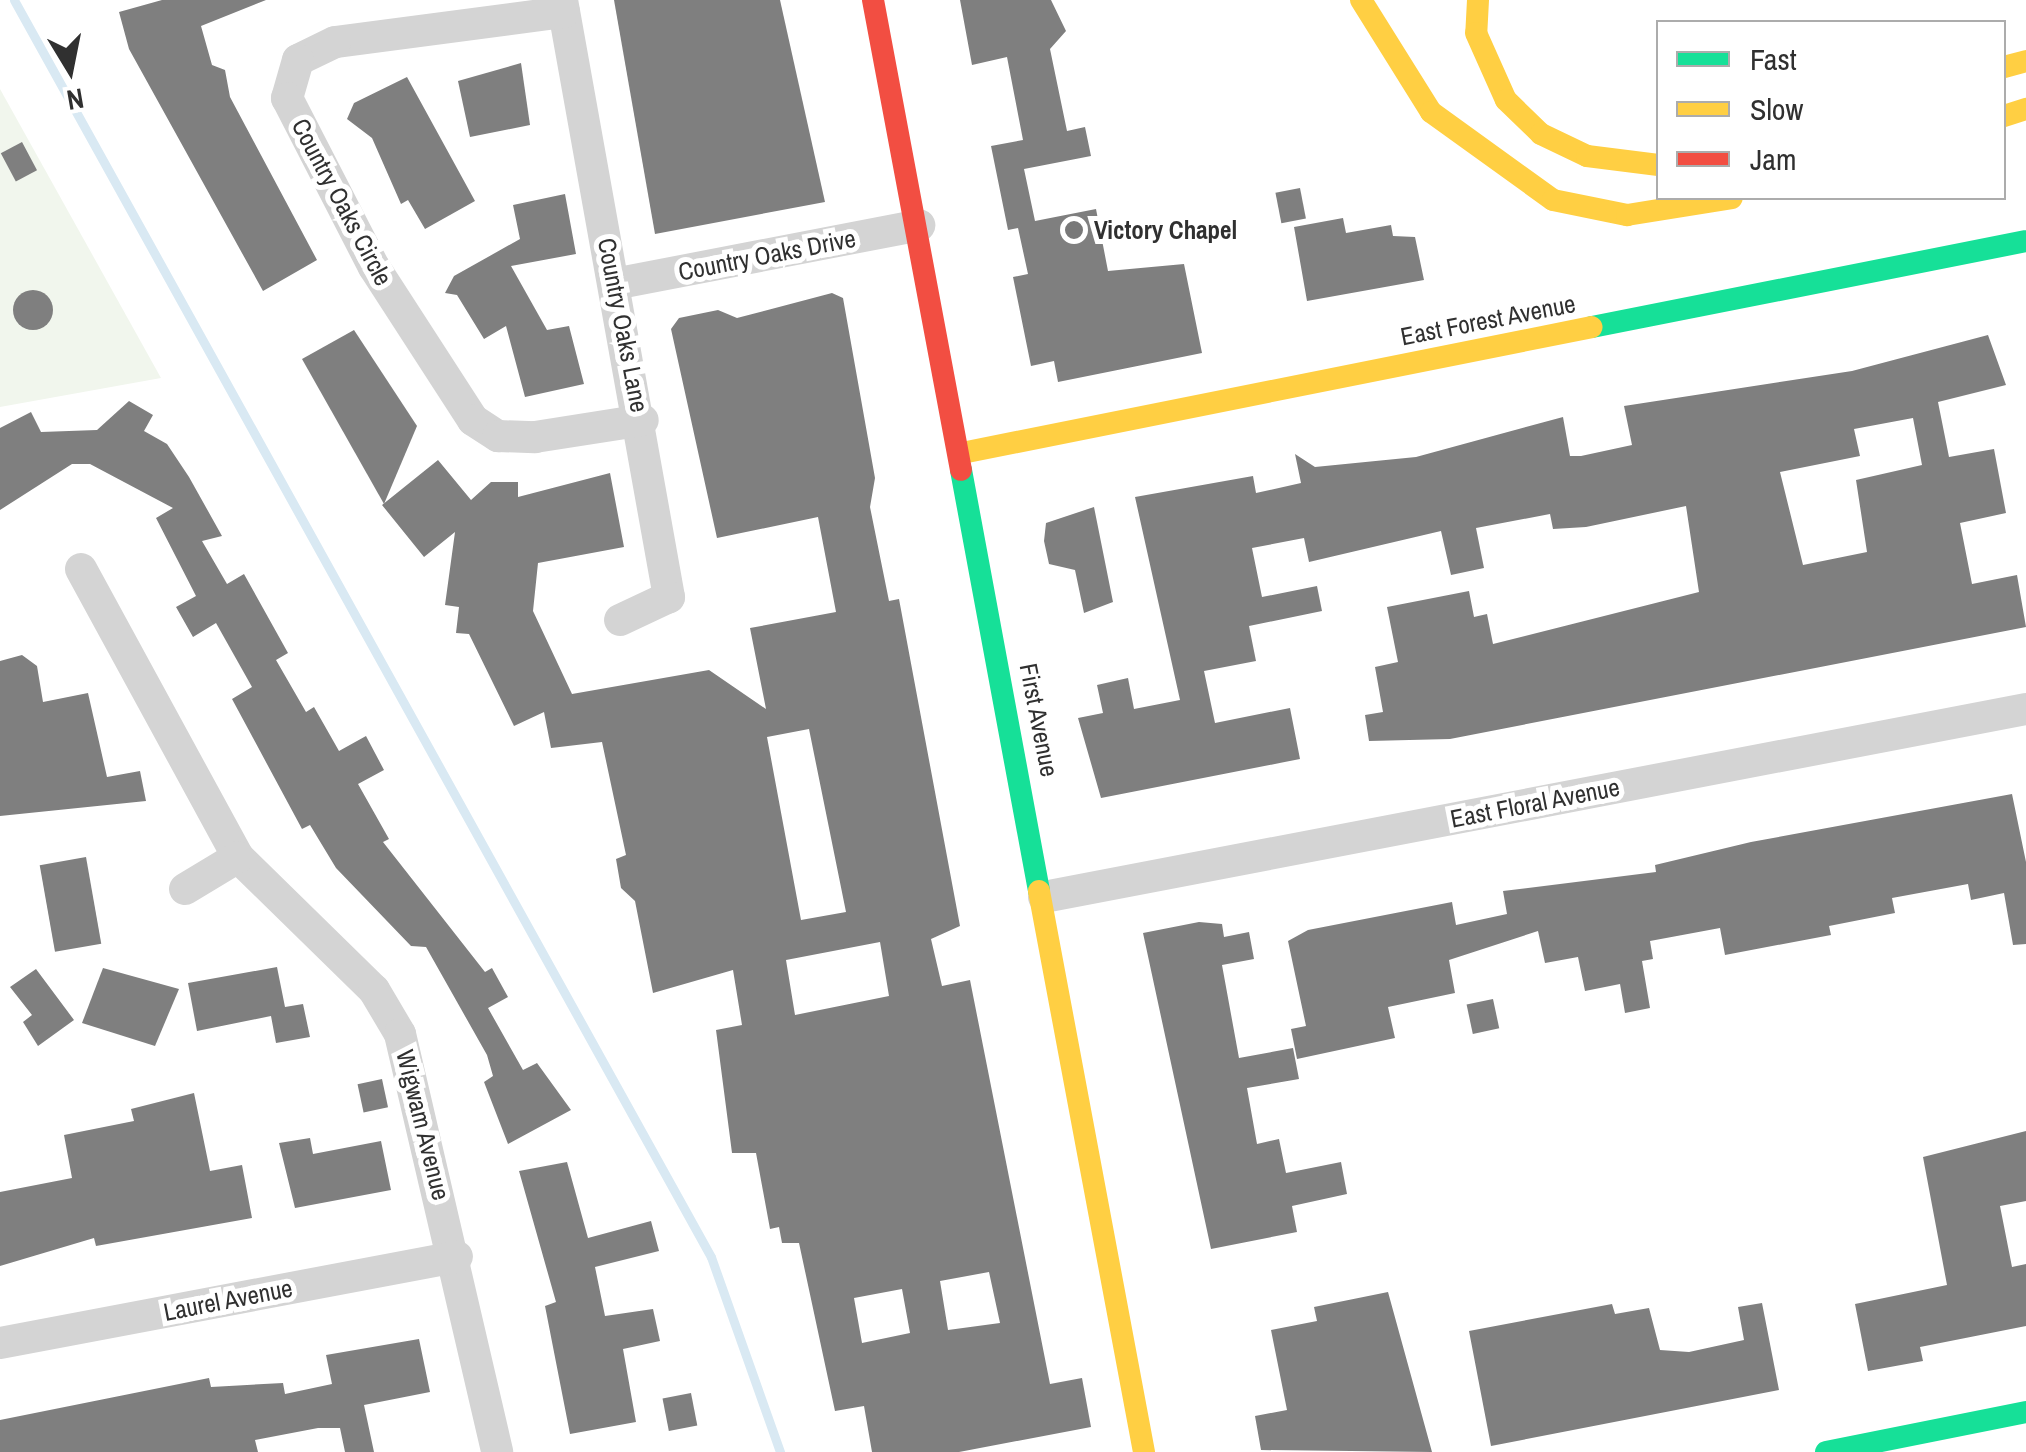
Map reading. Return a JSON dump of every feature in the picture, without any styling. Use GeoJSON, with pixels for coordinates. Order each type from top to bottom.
{"type":"FeatureCollection","features":[{"type":"Feature","properties":{"kind":"main road","name":"First Avenue"},"geometry":{"type":"LineString","coordinates":[[873,0],[962,453],[1144,1452]]}},
{"type":"Feature","properties":{"kind":"main road"},"geometry":{"type":"LineString","coordinates":[[1361,0],[1432,112],[1554,200],[1628,214],[1719,200]]}},
{"type":"Feature","properties":{"kind":"main road"},"geometry":{"type":"LineString","coordinates":[[1478,0],[1476,33],[1506,100],[1542,134],[1587,156],[1656,165]]}},
{"type":"Feature","properties":{"kind":"main road","name":"East Forest Avenue"},"geometry":{"type":"LineString","coordinates":[[962,453],[2026,241]]}},
{"type":"Feature","properties":{"kind":"main road"},"geometry":{"type":"LineString","coordinates":[[1826,1452],[2026,1412]]}},
{"type":"Feature","properties":{"kind":"street","name":"Country Oaks Lane"},"geometry":{"type":"LineString","coordinates":[[563,6],[642,420],[669,597],[620,620]]}},
{"type":"Feature","properties":{"kind":"street","name":"Country Oaks Circle"},"geometry":{"type":"LineString","coordinates":[[563,6],[334,42],[298,60],[286,98],[374,267],[474,420],[498,436],[535,436],[642,420]]}},
{"type":"Feature","properties":{"kind":"street","name":"Country Oaks Drive"},"geometry":{"type":"LineString","coordinates":[[614,284],[919,225]]}},
{"type":"Feature","properties":{"kind":"street","name":"Wigwam Avenue"},"geometry":{"type":"LineString","coordinates":[[81,568],[238,857],[374,990],[400,1034],[456,1257],[497,1452]]}},
{"type":"Feature","properties":{"kind":"street","name":"East Floral Avenue"},"geometry":{"type":"LineString","coordinates":[[1044,898],[2026,709]]}},
{"type":"Feature","properties":{"kind":"street"},"geometry":{"type":"LineString","coordinates":[[184,889],[238,857]]}},
{"type":"Feature","properties":{"kind":"street","name":"Laurel Avenue"},"geometry":{"type":"LineString","coordinates":[[0,1343],[456,1257]]}},
{"type":"Feature","properties":{"kind":"shaded area"},"geometry":{"type":"Polygon","coordinates":[[[0,89],[161,378],[0,407],[0,89]]]}},
{"type":"Feature","properties":{"kind":"building"},"geometry":{"type":"Polygon","coordinates":[[[162,0],[266,0],[201,26],[212,65],[225,70],[230,97],[317,260],[263,291],[129,49],[119,12],[162,0]]]}},
{"type":"Feature","properties":{"kind":"building"},"geometry":{"type":"Polygon","coordinates":[[[614,0],[780,0],[825,202],[655,234],[614,0]]]}},
{"type":"Feature","properties":{"kind":"building"},"geometry":{"type":"Polygon","coordinates":[[[960,0],[1051,0],[1066,31],[1050,49],[1067,131],[1085,127],[1091,156],[1024,169],[1035,221],[1096,209],[1108,271],[1184,264],[1202,353],[1058,382],[1054,361],[1031,366],[1013,277],[1028,274],[1018,228],[1008,230],[991,146],[1023,140],[1007,57],[972,65],[960,0]]]}},
{"type":"Feature","properties":{"kind":"building"},"geometry":{"type":"Polygon","coordinates":[[[521,63],[530,125],[470,137],[458,81],[521,63]]]}},
{"type":"Feature","properties":{"kind":"building"},"geometry":{"type":"Polygon","coordinates":[[[407,77],[475,201],[425,229],[408,200],[401,204],[372,138],[347,119],[354,103],[407,77]]]}},
{"type":"Feature","properties":{"kind":"building"},"geometry":{"type":"Polygon","coordinates":[[[22,142],[37,170],[16,182],[1,153],[22,142]]]}},
{"type":"Feature","properties":{"kind":"building"},"geometry":{"type":"Polygon","coordinates":[[[1300,188],[1306,218],[1281,223],[1275,193],[1300,188]]]}},
{"type":"Feature","properties":{"kind":"building"},"geometry":{"type":"Polygon","coordinates":[[[565,194],[576,254],[511,266],[547,330],[569,326],[584,384],[525,397],[506,326],[484,339],[457,295],[445,293],[454,276],[520,239],[513,205],[565,194]]]}},
{"type":"Feature","properties":{"kind":"building"},"geometry":{"type":"Polygon","coordinates":[[[1343,218],[1346,233],[1391,225],[1393,236],[1415,237],[1424,280],[1307,301],[1294,227],[1343,218]]]}},
{"type":"Feature","properties":{"kind":"building"},"geometry":{"type":"Polygon","coordinates":[[[33,290],[47,296],[53,310],[47,324],[33,330],[19,324],[13,310],[19,296],[33,290]]]}},
{"type":"Feature","properties":{"kind":"building"},"geometry":{"type":"Polygon","coordinates":[[[832,293],[843,298],[875,478],[870,507],[889,601],[899,599],[960,926],[931,939],[942,986],[970,980],[1050,1384],[1082,1378],[1091,1427],[959,1452],[872,1452],[864,1406],[835,1411],[799,1243],[782,1243],[779,1227],[770,1229],[756,1153],[732,1153],[716,1030],[742,1025],[733,970],[653,993],[635,901],[621,888],[616,859],[626,855],[602,742],[551,748],[544,712],[514,726],[469,634],[456,633],[459,607],[445,605],[455,532],[424,557],[382,505],[438,460],[471,500],[491,482],[518,482],[518,497],[610,473],[624,547],[538,563],[533,611],[572,694],[709,670],[766,709],[750,628],[836,612],[818,517],[717,538],[671,329],[679,318],[718,310],[737,318],[832,293]],[[809,729],[767,737],[801,920],[846,912],[809,729]],[[880,942],[786,960],[795,1015],[889,996],[880,942]],[[989,1272],[940,1281],[948,1330],[1000,1323],[989,1272]],[[902,1289],[854,1298],[862,1343],[910,1333],[902,1289]]]}},
{"type":"Feature","properties":{"kind":"building"},"geometry":{"type":"Polygon","coordinates":[[[354,330],[417,426],[384,504],[302,359],[354,330]]]}},
{"type":"Feature","properties":{"kind":"building"},"geometry":{"type":"Polygon","coordinates":[[[1988,335],[2006,385],[1938,402],[1949,457],[1994,449],[2006,513],[1960,523],[1972,584],[2017,575],[2026,627],[1450,739],[1369,741],[1365,715],[1383,712],[1375,667],[1398,662],[1387,607],[1469,591],[1474,617],[1487,614],[1493,644],[1699,592],[1686,506],[1586,527],[1553,529],[1550,514],[1476,528],[1484,568],[1451,575],[1441,531],[1309,562],[1304,538],[1252,548],[1262,597],[1317,586],[1322,611],[1249,626],[1256,661],[1204,671],[1215,723],[1290,708],[1300,759],[1101,798],[1078,718],[1103,713],[1097,685],[1128,678],[1134,709],[1180,700],[1135,497],[1253,476],[1256,493],[1301,483],[1295,454],[1315,467],[1416,457],[1563,417],[1570,456],[1581,456],[1632,445],[1624,406],[1852,371],[1988,335]],[[1913,418],[1854,429],[1860,456],[1780,472],[1803,565],[1867,552],[1856,480],[1922,465],[1913,418]]]}},
{"type":"Feature","properties":{"kind":"building"},"geometry":{"type":"Polygon","coordinates":[[[129,401],[153,415],[144,431],[167,444],[189,477],[222,536],[202,541],[227,584],[244,574],[288,653],[276,660],[306,712],[314,707],[339,751],[366,736],[384,770],[358,784],[389,839],[383,842],[485,972],[492,968],[508,997],[488,1008],[523,1070],[537,1063],[571,1110],[508,1144],[484,1082],[493,1076],[487,1055],[426,947],[411,946],[336,868],[310,825],[302,829],[232,699],[252,687],[216,623],[193,637],[176,607],[196,596],[156,518],[173,508],[90,464],[72,464],[0,510],[0,428],[31,412],[41,432],[97,430],[129,401]]]}},
{"type":"Feature","properties":{"kind":"building"},"geometry":{"type":"Polygon","coordinates":[[[1094,507],[1113,602],[1084,613],[1075,570],[1049,564],[1044,541],[1046,523],[1094,507]]]}},
{"type":"Feature","properties":{"kind":"building"},"geometry":{"type":"Polygon","coordinates":[[[22,655],[37,666],[43,702],[88,693],[107,777],[140,771],[146,801],[0,816],[0,661],[22,655]]]}},
{"type":"Feature","properties":{"kind":"building"},"geometry":{"type":"Polygon","coordinates":[[[2012,794],[2026,862],[2026,944],[2013,945],[2004,893],[1971,900],[1968,884],[1892,898],[1895,913],[1829,926],[1831,935],[1725,955],[1720,928],[1650,941],[1653,959],[1642,961],[1650,1008],[1625,1013],[1620,984],[1585,991],[1578,957],[1545,963],[1538,931],[1449,960],[1455,993],[1388,1007],[1395,1038],[1297,1059],[1291,1029],[1306,1026],[1288,941],[1308,930],[1452,902],[1456,925],[1507,914],[1503,891],[1656,872],[1655,865],[1751,842],[2012,794]]]}},
{"type":"Feature","properties":{"kind":"building"},"geometry":{"type":"Polygon","coordinates":[[[86,857],[101,944],[55,952],[40,865],[86,857]]]}},
{"type":"Feature","properties":{"kind":"building"},"geometry":{"type":"Polygon","coordinates":[[[1199,922],[1222,924],[1224,937],[1249,932],[1254,959],[1222,965],[1239,1058],[1293,1048],[1299,1079],[1247,1088],[1257,1144],[1279,1139],[1286,1173],[1341,1162],[1347,1194],[1292,1206],[1297,1232],[1211,1249],[1143,933],[1199,922]]]}},
{"type":"Feature","properties":{"kind":"building"},"geometry":{"type":"Polygon","coordinates":[[[277,967],[285,1007],[303,1004],[310,1037],[276,1043],[271,1016],[197,1031],[188,983],[277,967]]]}},
{"type":"Feature","properties":{"kind":"building"},"geometry":{"type":"Polygon","coordinates":[[[103,968],[179,989],[155,1046],[82,1023],[103,968]]]}},
{"type":"Feature","properties":{"kind":"building"},"geometry":{"type":"Polygon","coordinates":[[[36,969],[74,1020],[38,1046],[23,1022],[32,1015],[10,987],[36,969]]]}},
{"type":"Feature","properties":{"kind":"building"},"geometry":{"type":"Polygon","coordinates":[[[1493,999],[1499,1028],[1473,1034],[1467,1005],[1493,999]]]}},
{"type":"Feature","properties":{"kind":"building"},"geometry":{"type":"Polygon","coordinates":[[[382,1079],[388,1107],[364,1113],[358,1084],[382,1079]]]}},
{"type":"Feature","properties":{"kind":"building"},"geometry":{"type":"Polygon","coordinates":[[[194,1093],[210,1171],[242,1165],[252,1218],[96,1246],[94,1238],[0,1266],[0,1192],[72,1178],[64,1135],[134,1121],[131,1109],[194,1093]]]}},
{"type":"Feature","properties":{"kind":"building"},"geometry":{"type":"Polygon","coordinates":[[[2026,1131],[2026,1201],[2000,1206],[2012,1267],[2026,1264],[2026,1326],[1920,1347],[1923,1361],[1868,1371],[1855,1304],[1947,1285],[1923,1157],[2026,1131]]]}},
{"type":"Feature","properties":{"kind":"building"},"geometry":{"type":"Polygon","coordinates":[[[310,1138],[313,1154],[381,1141],[391,1190],[295,1208],[279,1143],[310,1138]]]}},
{"type":"Feature","properties":{"kind":"building"},"geometry":{"type":"Polygon","coordinates":[[[567,1162],[588,1238],[651,1221],[659,1251],[595,1267],[605,1316],[653,1309],[660,1341],[623,1349],[636,1422],[570,1434],[545,1306],[556,1302],[519,1171],[567,1162]]]}},
{"type":"Feature","properties":{"kind":"building"},"geometry":{"type":"Polygon","coordinates":[[[1388,1292],[1432,1452],[1261,1450],[1255,1416],[1287,1410],[1271,1330],[1317,1321],[1314,1307],[1388,1292]]]}},
{"type":"Feature","properties":{"kind":"building"},"geometry":{"type":"Polygon","coordinates":[[[1762,1303],[1779,1390],[1491,1446],[1469,1331],[1612,1304],[1615,1314],[1649,1308],[1660,1350],[1689,1352],[1744,1340],[1738,1307],[1762,1303]]]}},
{"type":"Feature","properties":{"kind":"building"},"geometry":{"type":"Polygon","coordinates":[[[419,1339],[430,1392],[364,1405],[374,1452],[345,1452],[340,1428],[318,1428],[255,1440],[258,1452],[0,1452],[0,1420],[209,1378],[211,1387],[283,1383],[285,1394],[332,1384],[326,1355],[419,1339]]]}},
{"type":"Feature","properties":{"kind":"building"},"geometry":{"type":"Polygon","coordinates":[[[691,1393],[697,1425],[669,1431],[663,1399],[691,1393]]]}},
{"type":"Feature","properties":{"kind":"waterway"},"geometry":{"type":"LineString","coordinates":[[14,0],[711,1257],[780,1452]]}},
{"type":"Feature","properties":{"kind":"traffic: fast"},"geometry":{"type":"LineString","coordinates":[[1592,327],[2026,241]]}},
{"type":"Feature","properties":{"kind":"traffic: fast"},"geometry":{"type":"LineString","coordinates":[[961,470],[1039,891]]}},
{"type":"Feature","properties":{"kind":"traffic: fast"},"geometry":{"type":"LineString","coordinates":[[1826,1452],[2026,1412]]}},
{"type":"Feature","properties":{"kind":"traffic: slow"},"geometry":{"type":"LineString","coordinates":[[1361,0],[1431,112],[1553,200],[1627,215],[1720,200]]}},
{"type":"Feature","properties":{"kind":"traffic: slow"},"geometry":{"type":"LineString","coordinates":[[1478,0],[1476,33],[1506,100],[1541,134],[1587,156],[1656,165]]}},
{"type":"Feature","properties":{"kind":"traffic: slow"},"geometry":{"type":"LineString","coordinates":[[2006,66],[2026,61]]}},
{"type":"Feature","properties":{"kind":"traffic: slow"},"geometry":{"type":"LineString","coordinates":[[2006,115],[2026,109]]}},
{"type":"Feature","properties":{"kind":"traffic: slow"},"geometry":{"type":"LineString","coordinates":[[962,453],[1592,327]]}},
{"type":"Feature","properties":{"kind":"traffic: slow"},"geometry":{"type":"LineString","coordinates":[[1039,891],[1144,1452]]}},
{"type":"Feature","properties":{"kind":"traffic: jam"},"geometry":{"type":"LineString","coordinates":[[873,0],[961,470]]}},
{"type":"Feature","properties":{"kind":"place","name":"Victory Chapel"},"geometry":{"type":"Point","coordinates":[1074,230]}}]}
